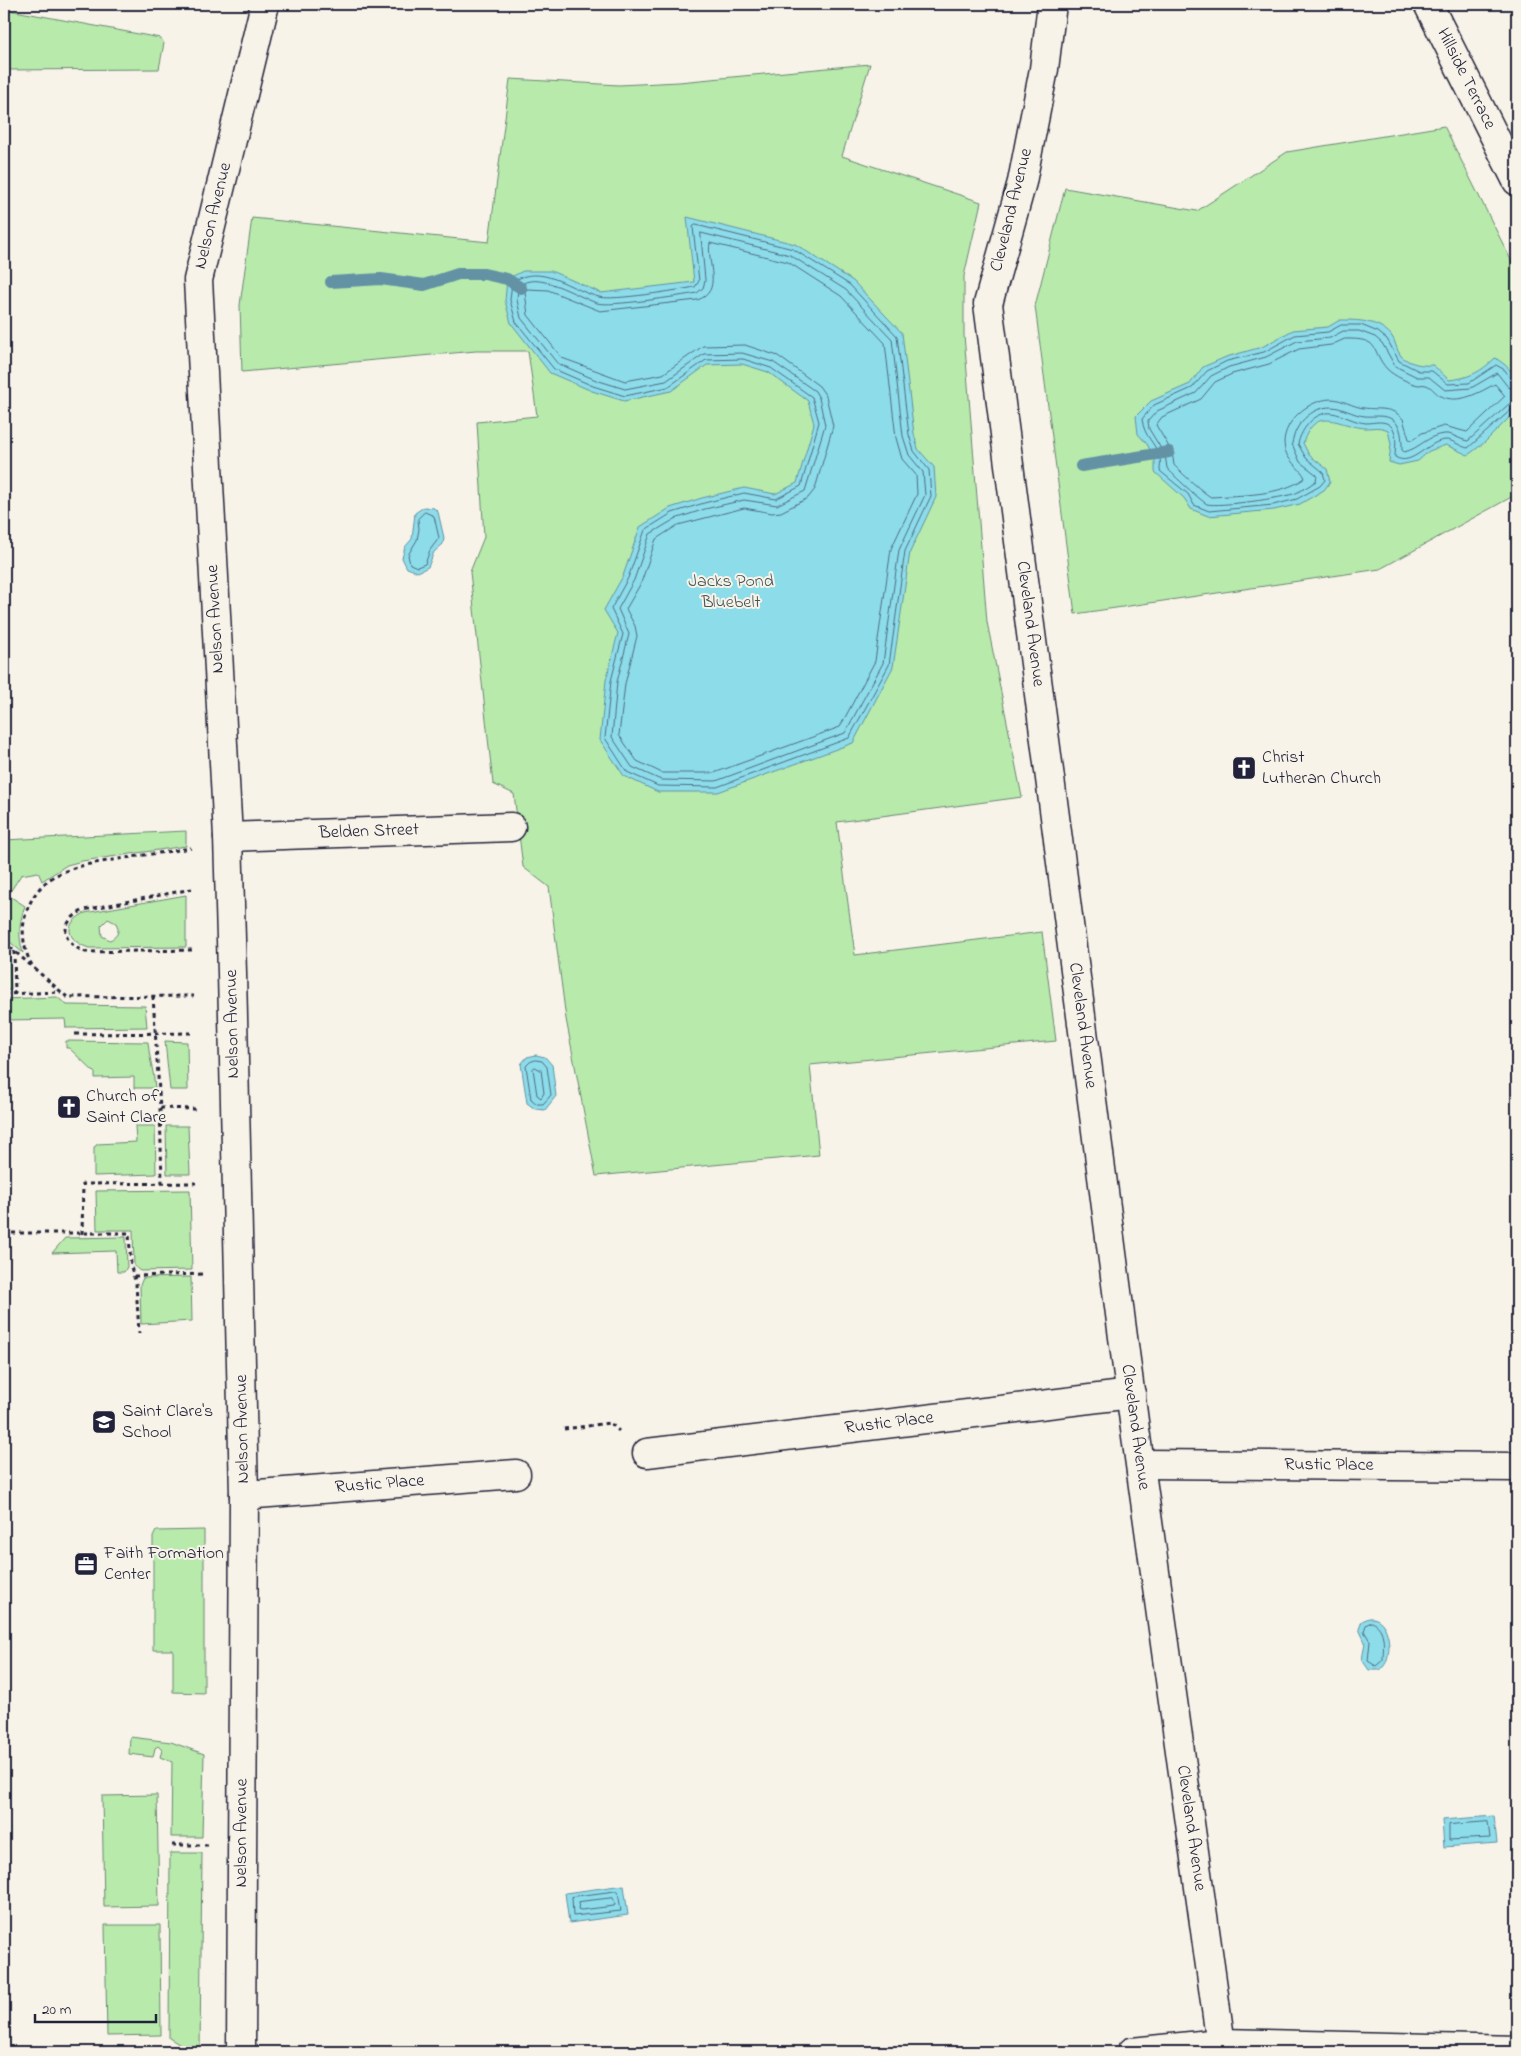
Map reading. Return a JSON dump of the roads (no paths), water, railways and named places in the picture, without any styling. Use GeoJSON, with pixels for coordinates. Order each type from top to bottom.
{"type":"FeatureCollection","features":[{"type":"Feature","properties":{"kind":"street","name":"Nelson Avenue"},"geometry":{"type":"LineString","coordinates":[[241,2052],[244,1495],[228,837],[198,280],[265,4]]}},
{"type":"Feature","properties":{"kind":"street","name":"Cleveland Avenue"},"geometry":{"type":"LineString","coordinates":[[1052,4],[1044,69],[1022,182],[988,304],[1131,1394],[1221,2048]]}},
{"type":"Feature","properties":{"kind":"street","name":"Hillside Terrace"},"geometry":{"type":"LineString","coordinates":[[1428,4],[1517,181]]}},
{"type":"Feature","properties":{"kind":"street","name":"Belden Street"},"geometry":{"type":"LineString","coordinates":[[228,837],[511,827]]}},
{"type":"Feature","properties":{"kind":"street","name":"Rustic Place"},"geometry":{"type":"LineString","coordinates":[[647,1453],[1131,1394]]}},
{"type":"Feature","properties":{"kind":"street","name":"Rustic Place"},"geometry":{"type":"LineString","coordinates":[[1141,1464],[1517,1467]]}},
{"type":"Feature","properties":{"kind":"street","name":"Rustic Place"},"geometry":{"type":"LineString","coordinates":[[244,1495],[516,1474]]}},
{"type":"Feature","properties":{"kind":"street"},"geometry":{"type":"LineString","coordinates":[[1132,2052],[1221,2048],[1517,2050]]}},
{"type":"Feature","properties":{"kind":"water"},"geometry":{"type":"Polygon","coordinates":[[[687,217],[795,244],[853,281],[902,333],[914,434],[918,449],[934,467],[936,497],[910,552],[893,667],[853,743],[718,792],[658,792],[624,776],[600,740],[606,680],[618,633],[604,610],[623,576],[640,527],[670,508],[702,498],[744,488],[775,494],[797,483],[814,424],[808,401],[768,372],[742,364],[707,365],[671,391],[624,401],[592,391],[550,373],[511,323],[505,301],[507,279],[523,271],[551,271],[601,293],[694,282],[687,217]]]}},
{"type":"Feature","properties":{"kind":"water"},"geometry":{"type":"Polygon","coordinates":[[[1340,320],[1360,321],[1380,326],[1391,335],[1399,354],[1404,359],[1416,364],[1433,365],[1449,380],[1474,374],[1495,358],[1509,368],[1513,374],[1517,393],[1517,410],[1484,443],[1468,455],[1446,445],[1429,451],[1418,461],[1399,465],[1389,462],[1391,444],[1388,430],[1365,428],[1329,420],[1321,421],[1314,424],[1308,431],[1303,443],[1309,455],[1327,469],[1330,482],[1324,490],[1300,504],[1274,510],[1208,516],[1191,509],[1184,498],[1155,472],[1155,460],[1147,444],[1138,434],[1136,416],[1151,401],[1190,384],[1203,367],[1226,357],[1262,347],[1293,330],[1328,327],[1340,320]]]}},
{"type":"Feature","properties":{"kind":"water"},"geometry":{"type":"Polygon","coordinates":[[[424,507],[434,508],[438,512],[444,538],[443,544],[434,552],[428,567],[418,572],[407,568],[402,558],[405,547],[412,539],[415,513],[424,507]]]}},
{"type":"Feature","properties":{"kind":"water"},"geometry":{"type":"Polygon","coordinates":[[[536,1055],[545,1057],[552,1065],[556,1096],[545,1110],[535,1109],[527,1103],[521,1064],[527,1057],[536,1055]]]}},
{"type":"Feature","properties":{"kind":"water"},"geometry":{"type":"Polygon","coordinates":[[[1369,1618],[1376,1619],[1382,1623],[1388,1639],[1388,1657],[1385,1665],[1380,1670],[1369,1670],[1362,1660],[1365,1642],[1359,1629],[1362,1621],[1369,1618]]]}},
{"type":"Feature","properties":{"kind":"water"},"geometry":{"type":"Polygon","coordinates":[[[1494,1816],[1497,1843],[1444,1847],[1442,1820],[1494,1816]]]}},
{"type":"Feature","properties":{"kind":"water"},"geometry":{"type":"Polygon","coordinates":[[[624,1885],[628,1915],[569,1923],[565,1893],[624,1885]]]}},
{"type":"Feature","properties":{"kind":"waterway"},"geometry":{"type":"LineString","coordinates":[[331,282],[381,279],[424,285],[458,274],[484,274],[507,279],[521,288]]}},
{"type":"Feature","properties":{"kind":"waterway"},"geometry":{"type":"LineString","coordinates":[[1081,466],[1169,452]]}},
{"type":"Feature","properties":{"kind":"place","name":"Christ Lutheran Church"},"geometry":{"type":"Point","coordinates":[1244,768]}},
{"type":"Feature","properties":{"kind":"place","name":"Church of Saint Clare"},"geometry":{"type":"Point","coordinates":[69,1107]}},
{"type":"Feature","properties":{"kind":"place","name":"Saint Clare's School"},"geometry":{"type":"Point","coordinates":[104,1422]}},
{"type":"Feature","properties":{"kind":"place","name":"Faith Formation Center"},"geometry":{"type":"Point","coordinates":[86,1564]}},
{"type":"Feature","properties":{"kind":"park label","name":"Jacks Pond Bluebelt"},"geometry":{"type":"Point","coordinates":[731,592]}}]}
